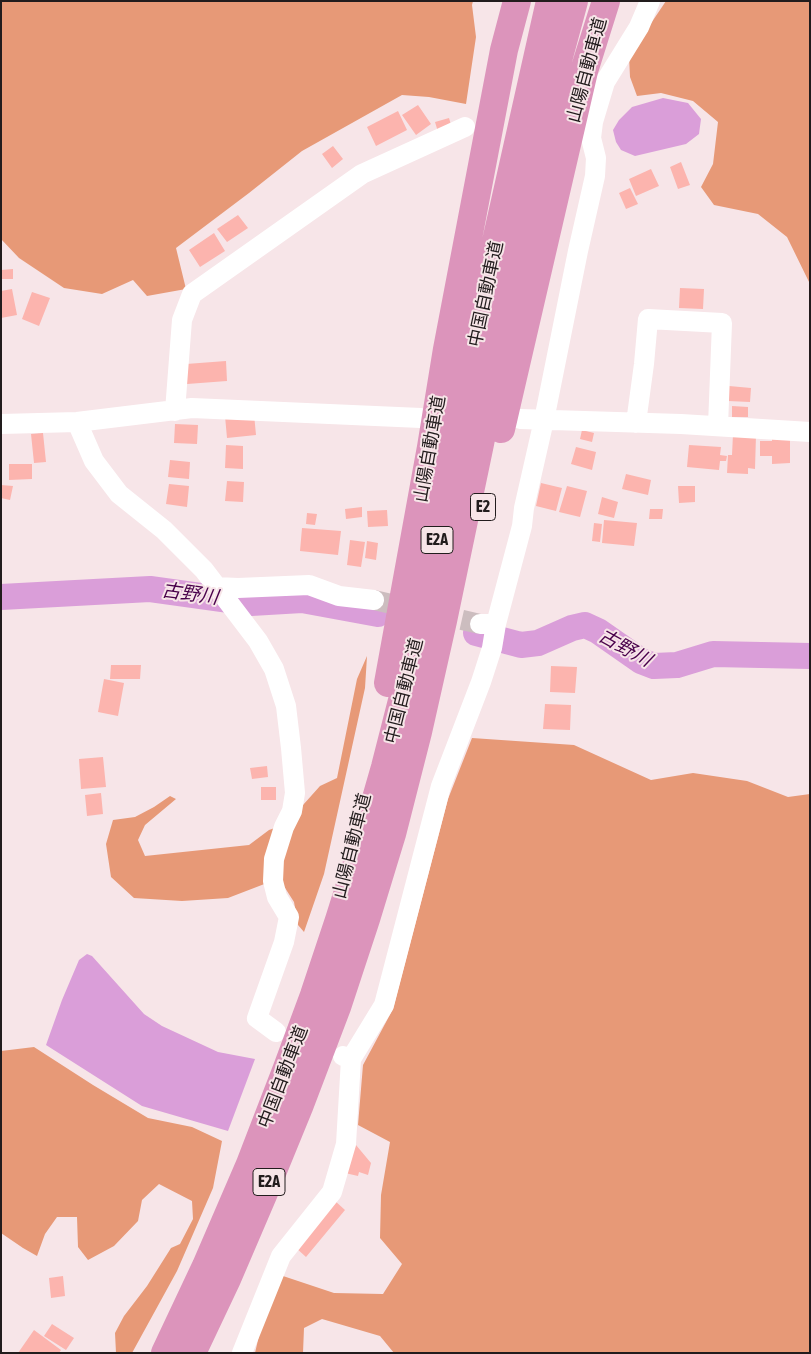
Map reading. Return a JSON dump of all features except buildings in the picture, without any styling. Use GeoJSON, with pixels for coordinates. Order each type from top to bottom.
{"type":"FeatureCollection","features":[{"type":"Feature","properties":{"kind":"highway","name":"山陽自動車道"},"geometry":{"type":"LineString","coordinates":[[287,1068],[346,877],[376,744],[431,447],[447,349],[504,50],[517,1]]}},
{"type":"Feature","properties":{"kind":"highway","name":"中国自動車道"},"geometry":{"type":"LineString","coordinates":[[165,1353],[206,1266],[250,1164],[287,1068],[314,995],[362,847],[385,767],[407,682],[426,595],[492,259],[550,1]]}},
{"type":"Feature","properties":{"kind":"highway","name":"中国自動車道"},"geometry":{"type":"LineString","coordinates":[[192,1353],[264,1194],[299,1107],[337,1007],[392,834],[418,732],[443,621],[515,260],[557,64],[574,1]]}},
{"type":"Feature","properties":{"kind":"highway","name":"山陽自動車道"},"geometry":{"type":"LineString","coordinates":[[337,1007],[370,921],[400,832],[428,737],[456,626],[582,81],[606,1]]}},
{"type":"Feature","properties":{"kind":"street"},"geometry":{"type":"LineString","coordinates":[[242,1353],[281,1256],[332,1192],[346,1144],[347,1057],[384,1005],[441,786],[492,648],[488,624],[522,526],[524,508],[595,176],[596,158],[591,138],[592,122],[606,82],[639,27],[650,1]]}},
{"type":"Feature","properties":{"kind":"street"},"geometry":{"type":"LineString","coordinates":[[175,411],[182,320],[192,294],[362,174],[465,127]]}},
{"type":"Feature","properties":{"kind":"street"},"geometry":{"type":"LineString","coordinates":[[636,423],[648,319],[722,323],[718,426]]}},
{"type":"Feature","properties":{"kind":"street"},"geometry":{"type":"LineString","coordinates":[[1,424],[76,422],[192,408],[421,418]]}},
{"type":"Feature","properties":{"kind":"street"},"geometry":{"type":"LineString","coordinates":[[520,419],[718,426],[810,432]]}},
{"type":"Feature","properties":{"kind":"street"},"geometry":{"type":"LineString","coordinates":[[76,422],[94,460],[119,494],[164,530],[204,570],[258,641],[274,669],[286,706],[295,793],[292,811],[284,828],[274,859],[273,881],[277,897],[289,917],[284,942],[257,1018],[276,1032]]}},
{"type":"Feature","properties":{"kind":"street"},"geometry":{"type":"LineString","coordinates":[[216,587],[309,585],[339,596],[374,600]]}},
{"type":"Feature","properties":{"kind":"shaded area"},"geometry":{"type":"Polygon","coordinates":[[[1,1],[473,1],[476,37],[466,104],[429,97],[402,95],[302,151],[176,248],[186,289],[147,296],[133,280],[102,294],[64,288],[19,258],[1,239],[1,1]]]}},
{"type":"Feature","properties":{"kind":"shaded area"},"geometry":{"type":"Polygon","coordinates":[[[666,1],[810,1],[810,284],[787,237],[758,214],[714,205],[701,187],[713,164],[718,122],[693,101],[661,93],[637,96],[630,77],[629,56],[666,1]]]}},
{"type":"Feature","properties":{"kind":"shaded area"},"geometry":{"type":"Polygon","coordinates":[[[663,98],[688,103],[701,119],[699,134],[686,144],[635,156],[621,150],[616,142],[613,130],[619,120],[632,107],[663,98]]]}},
{"type":"Feature","properties":{"kind":"shaded area"},"geometry":{"type":"Polygon","coordinates":[[[367,656],[365,688],[324,874],[304,932],[298,925],[294,902],[280,880],[228,898],[182,901],[134,898],[111,877],[106,844],[113,820],[135,817],[170,796],[176,799],[145,825],[138,840],[145,856],[249,845],[269,830],[292,822],[303,805],[320,786],[337,778],[357,679],[367,656]]]}},
{"type":"Feature","properties":{"kind":"shaded area"},"geometry":{"type":"Polygon","coordinates":[[[472,738],[574,745],[651,780],[693,773],[747,781],[788,797],[810,794],[810,1353],[394,1353],[380,1336],[322,1319],[304,1328],[303,1353],[255,1353],[263,1318],[283,1276],[334,1293],[383,1294],[402,1264],[380,1238],[381,1195],[390,1142],[358,1125],[363,1065],[393,1009],[448,799],[472,738]]]}},
{"type":"Feature","properties":{"kind":"shaded area"},"geometry":{"type":"Polygon","coordinates":[[[87,954],[92,956],[144,1014],[162,1026],[218,1052],[255,1059],[228,1131],[142,1106],[46,1045],[79,960],[87,954]]]}},
{"type":"Feature","properties":{"kind":"shaded area"},"geometry":{"type":"Polygon","coordinates":[[[34,1047],[148,1118],[192,1127],[222,1141],[213,1188],[177,1271],[132,1353],[116,1353],[115,1333],[124,1316],[147,1286],[171,1248],[180,1244],[193,1219],[192,1201],[159,1184],[142,1200],[138,1221],[114,1246],[88,1260],[78,1247],[77,1217],[57,1217],[45,1234],[37,1256],[1,1233],[1,1051],[34,1047]]]}},
{"type":"Feature","properties":{"kind":"waterway","name":"古野川"},"geometry":{"type":"LineString","coordinates":[[1,597],[150,589],[251,603],[302,600],[378,614]]}},
{"type":"Feature","properties":{"kind":"waterway","name":"古野川"},"geometry":{"type":"LineString","coordinates":[[476,633],[521,645],[538,643],[572,628],[585,625],[598,631],[641,661],[654,666],[677,665],[713,654],[810,656]]}},
{"type":"Feature","properties":{"kind":"tunnel"},"geometry":{"type":"LineString","coordinates":[[374,600],[480,624]]}}]}
